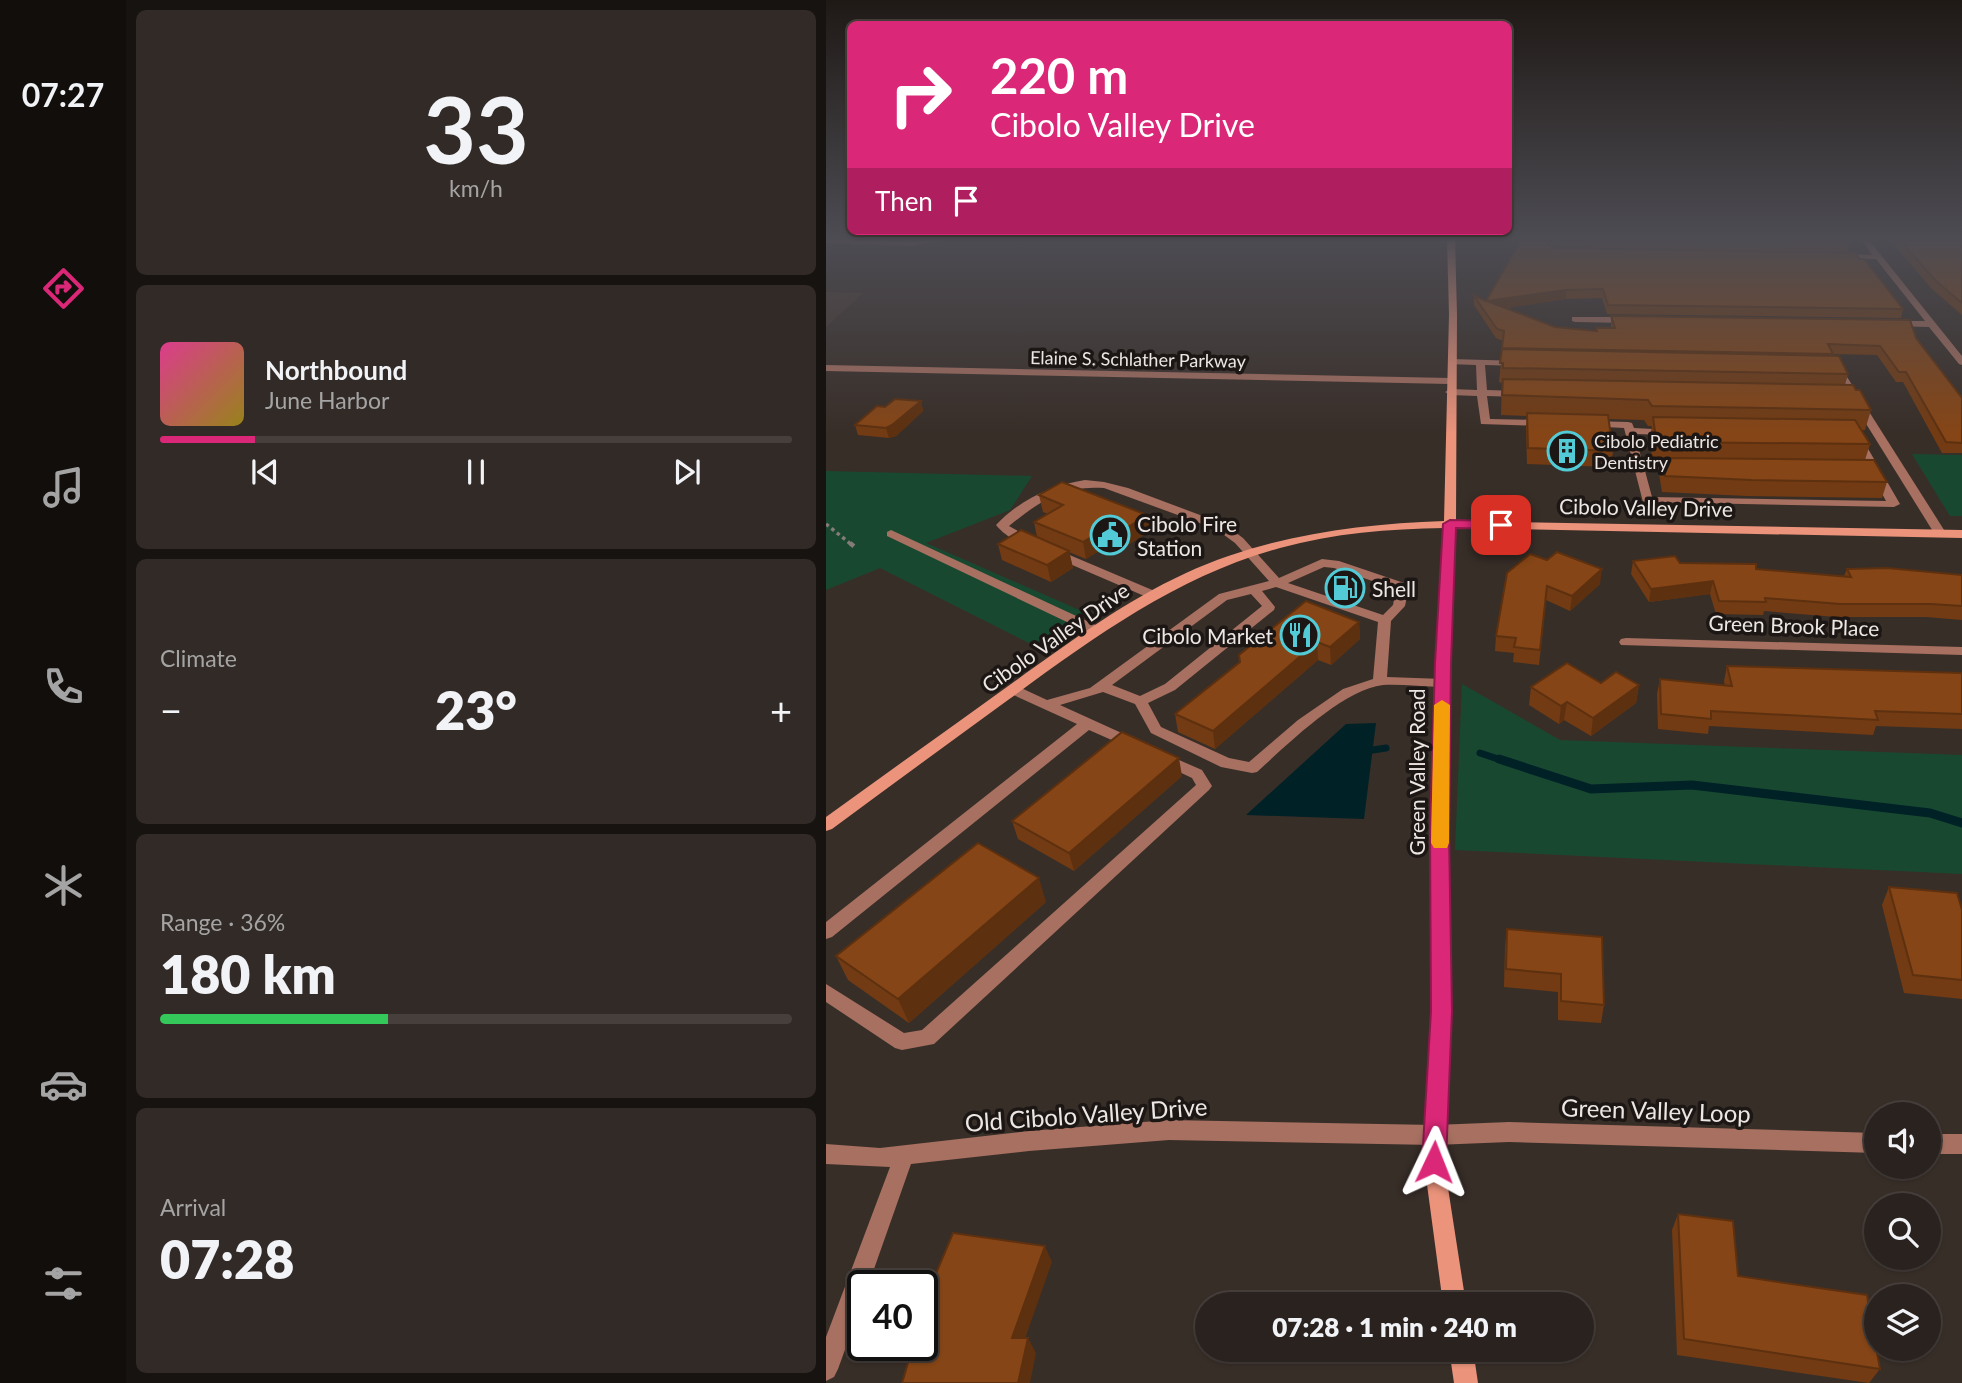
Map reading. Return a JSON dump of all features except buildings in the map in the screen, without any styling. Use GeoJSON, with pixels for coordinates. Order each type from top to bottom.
{"type":"FeatureCollection","features":[{"type":"Feature","properties":{"kind":"street","name":"Green Valley Road"},"geometry":{"type":"LineString","coordinates":[[1453,304],[1450,524],[1440,833],[1442,1011],[1434,1162],[1453,1292]]}},
{"type":"Feature","properties":{"kind":"street"},"geometry":{"type":"LineString","coordinates":[[1915,304],[1962,362]]}},
{"type":"Feature","properties":{"kind":"street"},"geometry":{"type":"LineString","coordinates":[[1575,319],[1643,320]]}},
{"type":"Feature","properties":{"kind":"street"},"geometry":{"type":"LineString","coordinates":[[1877,323],[1931,324]]}},
{"type":"Feature","properties":{"kind":"street"},"geometry":{"type":"LineString","coordinates":[[1451,362],[1535,363]]}},
{"type":"Feature","properties":{"kind":"street"},"geometry":{"type":"LineString","coordinates":[[1480,362],[1485,422],[1563,423]]}},
{"type":"Feature","properties":{"kind":"street","name":"Elaine S. Schlather Parkway"},"geometry":{"type":"LineString","coordinates":[[826,368],[1450,387],[1482,393],[1537,394]]}},
{"type":"Feature","properties":{"kind":"street"},"geometry":{"type":"LineString","coordinates":[[1824,369],[1838,369],[1940,533]]}},
{"type":"Feature","properties":{"kind":"street"},"geometry":{"type":"LineString","coordinates":[[1843,399],[1856,399]]}},
{"type":"Feature","properties":{"kind":"street"},"geometry":{"type":"LineString","coordinates":[[1576,424],[1628,425],[1647,500],[1894,504],[1855,435]]}},
{"type":"Feature","properties":{"kind":"street"},"geometry":{"type":"LineString","coordinates":[[1630,431],[1683,432]]}},
{"type":"Feature","properties":{"kind":"street"},"geometry":{"type":"LineString","coordinates":[[1842,435],[1879,435]]}},
{"type":"Feature","properties":{"kind":"street"},"geometry":{"type":"LineString","coordinates":[[1639,468],[1695,468]]}},
{"type":"Feature","properties":{"kind":"street"},"geometry":{"type":"LineString","coordinates":[[1861,470],[1875,470]]}},
{"type":"Feature","properties":{"kind":"street"},"geometry":{"type":"LineString","coordinates":[[1153,595],[1018,537],[1002,525],[1045,495],[1072,483],[1089,481],[1114,485],[1232,534],[1277,583],[1385,620]]}},
{"type":"Feature","properties":{"kind":"street","name":"Cibolo Valley Drive"},"geometry":{"type":"LineString","coordinates":[[826,825],[1095,630],[1153,595],[1192,575],[1249,554],[1322,535],[1388,526],[1450,524],[1962,534]]}},
{"type":"Feature","properties":{"kind":"street"},"geometry":{"type":"LineString","coordinates":[[891,534],[1095,630]]}},
{"type":"Feature","properties":{"kind":"street"},"geometry":{"type":"LineString","coordinates":[[1048,704],[1095,691],[1223,597],[1277,583],[1322,563],[1335,564],[1403,587],[1399,606],[1385,620],[1380,681]]}},
{"type":"Feature","properties":{"kind":"street"},"geometry":{"type":"LineString","coordinates":[[1140,701],[1170,688],[1269,607],[1254,589]]}},
{"type":"Feature","properties":{"kind":"street","name":"Green Brook Place"},"geometry":{"type":"LineString","coordinates":[[1626,642],[1962,651]]}},
{"type":"Feature","properties":{"kind":"street"},"geometry":{"type":"LineString","coordinates":[[1102,685],[1140,701],[1156,730],[1226,763],[1252,768],[1303,723],[1348,692],[1380,681],[1443,683]]}},
{"type":"Feature","properties":{"kind":"street"},"geometry":{"type":"LineString","coordinates":[[826,992],[902,1042],[927,1038],[1204,786],[1197,774],[1014,690]]}},
{"type":"Feature","properties":{"kind":"street"},"geometry":{"type":"LineString","coordinates":[[826,932],[1088,723]]}},
{"type":"Feature","properties":{"kind":"street","name":"Old Cibolo Valley Drive"},"geometry":{"type":"LineString","coordinates":[[826,1154],[880,1158],[1029,1141],[1169,1130],[1435,1135]]}},
{"type":"Feature","properties":{"kind":"street","name":"Green Valley Loop"},"geometry":{"type":"LineString","coordinates":[[1435,1135],[1509,1132],[1864,1143]]}},
{"type":"Feature","properties":{"kind":"street"},"geometry":{"type":"LineString","coordinates":[[1941,1144],[1962,1144]]}},
{"type":"Feature","properties":{"kind":"street"},"geometry":{"type":"LineString","coordinates":[[826,1369],[904,1156]]}},
{"type":"Feature","properties":{"kind":"street"},"geometry":{"type":"LineString","coordinates":[[1463,1362],[1466,1383]]}},
{"type":"Feature","properties":{"kind":"path"},"geometry":{"type":"LineString","coordinates":[[826,524],[856,548]]}},
{"type":"Feature","properties":{"kind":"shaded area"},"geometry":{"type":"Polygon","coordinates":[[[826,304],[852,304],[826,327],[826,304]]]}},
{"type":"Feature","properties":{"kind":"green space"},"geometry":{"type":"Polygon","coordinates":[[[1912,454],[1962,455],[1962,516],[1950,516],[1912,454]]]}},
{"type":"Feature","properties":{"kind":"green space"},"geometry":{"type":"Polygon","coordinates":[[[826,471],[1032,476],[1010,510],[926,543],[1084,612],[1033,645],[880,568],[826,590],[826,471]]]}},
{"type":"Feature","properties":{"kind":"green space"},"geometry":{"type":"Polygon","coordinates":[[[1462,684],[1560,740],[1962,755],[1962,874],[1455,850],[1462,684]]]}},
{"type":"Feature","properties":{"kind":"water"},"geometry":{"type":"Polygon","coordinates":[[[1376,723],[1364,819],[1246,815],[1346,724],[1376,723]]]}},
{"type":"Feature","properties":{"kind":"waterway"},"geometry":{"type":"LineString","coordinates":[[1366,751],[1386,748]]}},
{"type":"Feature","properties":{"kind":"waterway"},"geometry":{"type":"LineString","coordinates":[[1480,753],[1504,761]]}},
{"type":"Feature","properties":{"kind":"waterway"},"geometry":{"type":"LineString","coordinates":[[1499,759],[1591,789],[1692,785],[1930,813],[1962,823]]}},
{"type":"Feature","properties":{"kind":"slow traffic"},"geometry":{"type":"LineString","coordinates":[[1440,843],[1442,705]]}},
{"type":"Feature","properties":{"kind":"place","name":"Cibolo Pediatric Dentistry"},"geometry":{"type":"Point","coordinates":[1567,451]}},
{"type":"Feature","properties":{"kind":"place","name":"Cibolo Fire Station"},"geometry":{"type":"Point","coordinates":[1110,535]}},
{"type":"Feature","properties":{"kind":"place","name":"Shell"},"geometry":{"type":"Point","coordinates":[1345,588]}},
{"type":"Feature","properties":{"kind":"place","name":"Cibolo Market"},"geometry":{"type":"Point","coordinates":[1300,635]}},
{"type":"Feature","properties":{"kind":"route"},"geometry":{"type":"LineString","coordinates":[[1434,1162],[1442,1011],[1440,833],[1443,663],[1450,524],[1501,525]]}}]}
